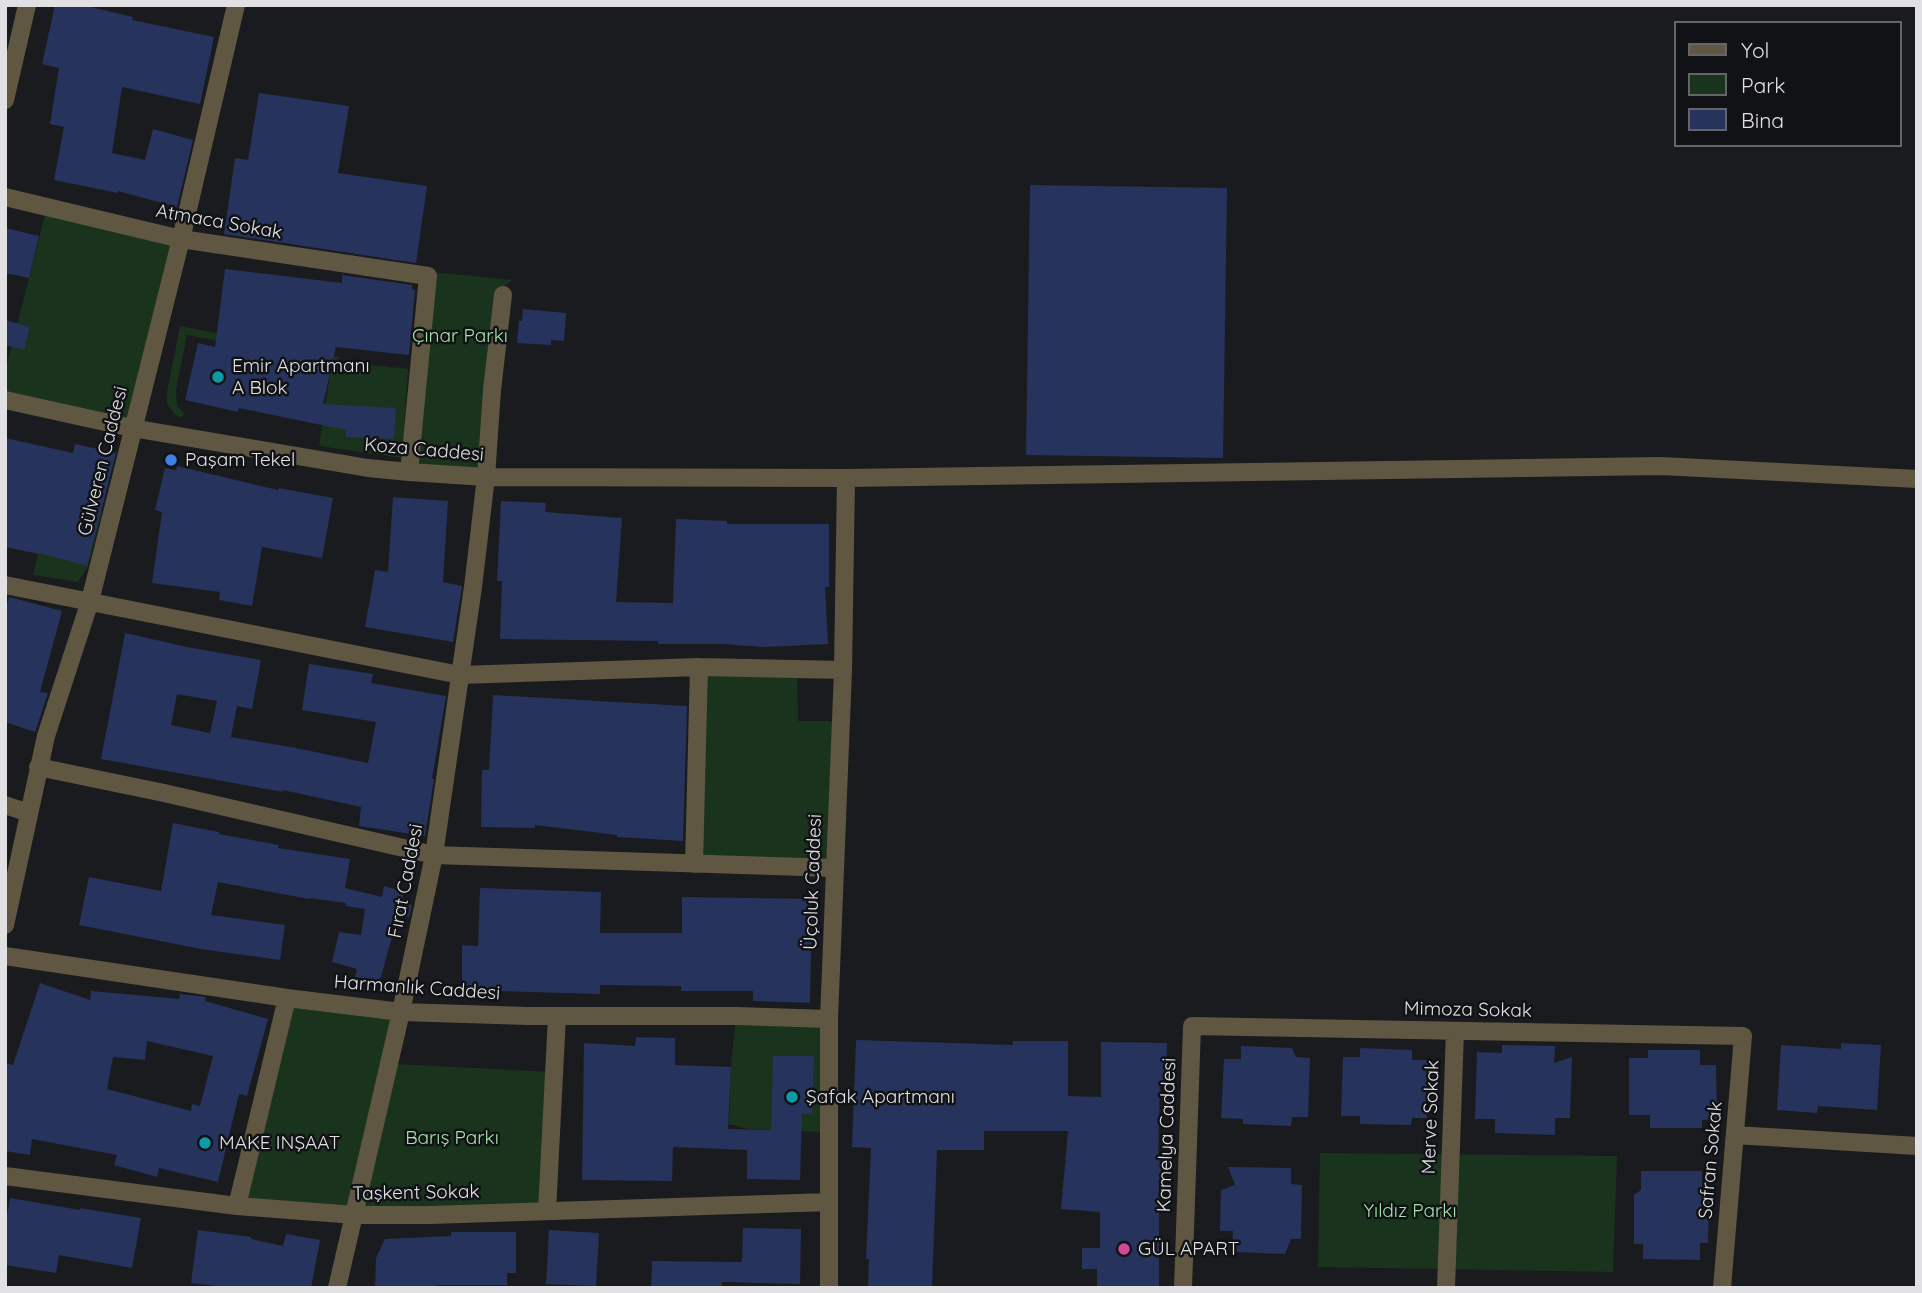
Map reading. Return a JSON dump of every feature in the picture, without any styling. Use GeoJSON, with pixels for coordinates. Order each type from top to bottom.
{"type":"FeatureCollection","features":[{"type":"Feature","properties":{"kind":"street"},"geometry":{"type":"LineString","coordinates":[[5,100],[12,38],[27,5]]}},
{"type":"Feature","properties":{"kind":"street","name":"Gülveren Caddesi"},"geometry":{"type":"LineString","coordinates":[[5,925],[38,767],[90,601],[181,239],[236,5]]}},
{"type":"Feature","properties":{"kind":"street","name":"Atmaca Sokak"},"geometry":{"type":"LineString","coordinates":[[5,197],[181,239],[428,276],[409,472]]}},
{"type":"Feature","properties":{"kind":"street","name":"Fırat Caddesi"},"geometry":{"type":"LineString","coordinates":[[337,1288],[401,1012],[434,855],[486,477],[492,390],[503,295]]}},
{"type":"Feature","properties":{"kind":"street","name":"Koza Caddesi"},"geometry":{"type":"LineString","coordinates":[[5,400],[132,428],[368,468],[486,477],[846,478],[1661,466],[1917,479]]}},
{"type":"Feature","properties":{"kind":"street","name":"Üçoluk Caddesi"},"geometry":{"type":"LineString","coordinates":[[829,1288],[829,1019],[843,670],[846,478]]}},
{"type":"Feature","properties":{"kind":"street"},"geometry":{"type":"LineString","coordinates":[[5,585],[460,675],[699,667],[843,670]]}},
{"type":"Feature","properties":{"kind":"street"},"geometry":{"type":"LineString","coordinates":[[694,864],[699,667]]}},
{"type":"Feature","properties":{"kind":"street"},"geometry":{"type":"LineString","coordinates":[[38,767],[434,855],[834,868]]}},
{"type":"Feature","properties":{"kind":"street"},"geometry":{"type":"LineString","coordinates":[[5,805],[29,813]]}},
{"type":"Feature","properties":{"kind":"street","name":"Harmanlık Caddesi"},"geometry":{"type":"LineString","coordinates":[[5,956],[401,1012],[829,1019]]}},
{"type":"Feature","properties":{"kind":"street"},"geometry":{"type":"LineString","coordinates":[[237,1206],[288,998]]}},
{"type":"Feature","properties":{"kind":"street"},"geometry":{"type":"LineString","coordinates":[[547,1211],[557,1016]]}},
{"type":"Feature","properties":{"kind":"street","name":"Mimoza Sokak"},"geometry":{"type":"LineString","coordinates":[[1192,1026],[1743,1037]]}},
{"type":"Feature","properties":{"kind":"street","name":"Kamelya Caddesi"},"geometry":{"type":"LineString","coordinates":[[1183,1288],[1192,1026]]}},
{"type":"Feature","properties":{"kind":"street","name":"Merve Sokak"},"geometry":{"type":"LineString","coordinates":[[1446,1288],[1455,1031]]}},
{"type":"Feature","properties":{"kind":"street","name":"Safran Sokak"},"geometry":{"type":"LineString","coordinates":[[1722,1288],[1743,1037]]}},
{"type":"Feature","properties":{"kind":"street"},"geometry":{"type":"LineString","coordinates":[[1735,1135],[1917,1146]]}},
{"type":"Feature","properties":{"kind":"street","name":"Taşkent Sokak"},"geometry":{"type":"LineString","coordinates":[[5,1176],[237,1206],[355,1215],[829,1202]]}},
{"type":"Feature","properties":{"kind":"green space"},"geometry":{"type":"Polygon","coordinates":[[[47,207],[181,239],[132,428],[5,400],[5,372],[47,207]]]}},
{"type":"Feature","properties":{"kind":"green space","name":"Çınar Parkı"},"geometry":{"type":"Polygon","coordinates":[[[431,272],[512,280],[501,289],[484,475],[413,470],[431,272]]]}},
{"type":"Feature","properties":{"kind":"green space"},"geometry":{"type":"Polygon","coordinates":[[[180,326],[339,357],[337,361],[408,369],[402,458],[319,446],[332,362],[187,335],[176,390],[177,406],[184,413],[182,418],[175,415],[167,404],[167,392],[180,326]]]}},
{"type":"Feature","properties":{"kind":"green space"},"geometry":{"type":"Polygon","coordinates":[[[50,504],[102,512],[88,566],[78,582],[33,575],[50,504]]]}},
{"type":"Feature","properties":{"kind":"green space"},"geometry":{"type":"Polygon","coordinates":[[[699,667],[797,669],[798,721],[841,721],[834,868],[694,864],[699,667]]]}},
{"type":"Feature","properties":{"kind":"green space"},"geometry":{"type":"Polygon","coordinates":[[[290,1002],[394,1015],[351,1211],[242,1202],[290,1002]]]}},
{"type":"Feature","properties":{"kind":"green space"},"geometry":{"type":"Polygon","coordinates":[[[736,1016],[829,1019],[829,1132],[748,1129],[729,1124],[736,1016]]]}},
{"type":"Feature","properties":{"kind":"green space","name":"Barış Parkı"},"geometry":{"type":"Polygon","coordinates":[[[396,1064],[551,1072],[544,1205],[361,1210],[396,1064]]]}},
{"type":"Feature","properties":{"kind":"green space","name":"Yıldız Parkı"},"geometry":{"type":"Polygon","coordinates":[[[1320,1153],[1617,1156],[1613,1272],[1318,1267],[1320,1153]]]}},
{"type":"Feature","properties":{"kind":"building"},"geometry":{"type":"Polygon","coordinates":[[[55,5],[82,5],[133,17],[132,20],[214,37],[200,104],[122,87],[112,153],[145,160],[153,129],[193,140],[177,207],[118,191],[54,180],[64,127],[50,124],[59,68],[42,64],[55,5]]]}},
{"type":"Feature","properties":{"kind":"building"},"geometry":{"type":"Polygon","coordinates":[[[259,93],[349,106],[338,173],[427,186],[416,263],[224,234],[235,158],[248,160],[259,93]]]}},
{"type":"Feature","properties":{"kind":"building"},"geometry":{"type":"Polygon","coordinates":[[[1030,185],[1227,188],[1223,458],[1026,455],[1030,185]]]}},
{"type":"Feature","properties":{"kind":"building"},"geometry":{"type":"Polygon","coordinates":[[[5,228],[39,236],[29,278],[5,273],[5,228]]]}},
{"type":"Feature","properties":{"kind":"building"},"geometry":{"type":"Polygon","coordinates":[[[225,269],[342,283],[342,275],[412,285],[415,290],[409,355],[336,347],[323,404],[396,408],[394,439],[346,437],[346,430],[185,400],[198,343],[215,347],[225,269]]]}},
{"type":"Feature","properties":{"kind":"building"},"geometry":{"type":"Polygon","coordinates":[[[523,309],[566,313],[564,341],[551,340],[551,345],[517,343],[523,309]]]}},
{"type":"Feature","properties":{"kind":"building"},"geometry":{"type":"Polygon","coordinates":[[[5,320],[30,327],[24,350],[5,345],[5,320]]]}},
{"type":"Feature","properties":{"kind":"building"},"geometry":{"type":"Polygon","coordinates":[[[5,438],[73,453],[75,444],[116,453],[87,566],[5,547],[5,438]]]}},
{"type":"Feature","properties":{"kind":"building"},"geometry":{"type":"Polygon","coordinates":[[[177,466],[278,490],[279,488],[333,498],[322,558],[262,547],[252,606],[219,600],[220,592],[152,583],[162,512],[155,510],[165,468],[176,470],[177,466]]]}},
{"type":"Feature","properties":{"kind":"building"},"geometry":{"type":"Polygon","coordinates":[[[393,497],[448,501],[443,582],[462,586],[453,642],[365,627],[375,570],[388,572],[393,497]]]}},
{"type":"Feature","properties":{"kind":"building"},"geometry":{"type":"Polygon","coordinates":[[[501,501],[546,503],[545,512],[622,518],[616,602],[673,603],[676,519],[727,521],[727,524],[829,524],[829,587],[825,587],[828,644],[765,647],[658,644],[658,641],[500,639],[502,581],[497,581],[501,501]]]}},
{"type":"Feature","properties":{"kind":"building"},"geometry":{"type":"Polygon","coordinates":[[[9,597],[62,611],[40,692],[48,693],[35,732],[5,722],[5,611],[9,597]]]}},
{"type":"Feature","properties":{"kind":"building"},"geometry":{"type":"Polygon","coordinates":[[[125,633],[261,660],[252,709],[237,706],[231,737],[368,763],[376,722],[302,710],[309,664],[373,674],[371,683],[446,696],[425,836],[359,826],[361,807],[283,790],[101,759],[125,633]],[[177,694],[171,725],[210,733],[217,701],[177,694]]]}},
{"type":"Feature","properties":{"kind":"building"},"geometry":{"type":"Polygon","coordinates":[[[493,695],[687,706],[683,841],[617,837],[535,825],[535,828],[481,827],[482,770],[489,770],[493,695]]]}},
{"type":"Feature","properties":{"kind":"building"},"geometry":{"type":"Polygon","coordinates":[[[173,823],[279,845],[278,848],[350,859],[345,888],[382,897],[384,886],[404,892],[401,902],[412,905],[409,917],[398,915],[379,984],[355,977],[357,969],[332,962],[339,932],[361,935],[365,909],[346,906],[346,903],[218,882],[211,915],[285,925],[280,960],[201,949],[79,925],[89,877],[161,891],[173,823]]]}},
{"type":"Feature","properties":{"kind":"building"},"geometry":{"type":"Polygon","coordinates":[[[480,888],[601,892],[600,933],[682,933],[682,897],[812,899],[810,1003],[753,1001],[753,991],[681,991],[681,986],[600,985],[600,994],[462,990],[462,945],[478,946],[480,888]]]}},
{"type":"Feature","properties":{"kind":"building"},"geometry":{"type":"Polygon","coordinates":[[[40,983],[90,1000],[91,991],[179,999],[180,994],[206,997],[205,1001],[268,1019],[247,1096],[239,1094],[218,1182],[159,1168],[157,1177],[114,1165],[117,1155],[32,1139],[30,1155],[5,1151],[5,1063],[13,1065],[40,983]],[[147,1041],[145,1060],[113,1057],[107,1089],[191,1111],[192,1104],[200,1106],[213,1056],[147,1041]]]}},
{"type":"Feature","properties":{"kind":"building"},"geometry":{"type":"Polygon","coordinates":[[[636,1037],[675,1038],[675,1065],[731,1067],[728,1129],[771,1130],[773,1056],[814,1056],[812,1114],[802,1114],[800,1180],[747,1179],[747,1150],[673,1147],[672,1181],[582,1180],[584,1043],[635,1046],[636,1037]]]}},
{"type":"Feature","properties":{"kind":"building"},"geometry":{"type":"Polygon","coordinates":[[[856,1040],[1013,1045],[1013,1041],[1068,1041],[1068,1096],[1101,1097],[1101,1042],[1167,1043],[1166,1081],[1160,1081],[1158,1159],[1162,1159],[1159,1288],[1097,1288],[1097,1269],[1082,1269],[1082,1248],[1100,1248],[1100,1212],[1061,1209],[1068,1131],[984,1131],[984,1150],[937,1150],[932,1288],[868,1288],[869,1259],[866,1259],[871,1148],[852,1147],[856,1040]]]}},
{"type":"Feature","properties":{"kind":"building"},"geometry":{"type":"Polygon","coordinates":[[[1841,1043],[1881,1045],[1877,1110],[1818,1106],[1817,1113],[1777,1110],[1781,1045],[1841,1049],[1841,1043]]]}},
{"type":"Feature","properties":{"kind":"building"},"geometry":{"type":"Polygon","coordinates":[[[1502,1045],[1555,1046],[1554,1063],[1572,1057],[1570,1118],[1555,1118],[1555,1135],[1495,1133],[1495,1119],[1475,1119],[1477,1052],[1502,1053],[1502,1045]]]}},
{"type":"Feature","properties":{"kind":"building"},"geometry":{"type":"Polygon","coordinates":[[[1241,1046],[1292,1048],[1296,1057],[1310,1058],[1308,1117],[1292,1117],[1291,1126],[1243,1124],[1243,1119],[1221,1118],[1224,1059],[1241,1059],[1241,1046]]]}},
{"type":"Feature","properties":{"kind":"building"},"geometry":{"type":"Polygon","coordinates":[[[1360,1048],[1412,1050],[1412,1060],[1428,1060],[1427,1118],[1412,1118],[1411,1125],[1360,1124],[1360,1116],[1341,1116],[1343,1057],[1360,1057],[1360,1048]]]}},
{"type":"Feature","properties":{"kind":"building"},"geometry":{"type":"Polygon","coordinates":[[[1648,1050],[1700,1050],[1700,1065],[1716,1065],[1717,1119],[1702,1120],[1702,1128],[1650,1128],[1650,1115],[1629,1115],[1629,1058],[1648,1058],[1648,1050]]]}},
{"type":"Feature","properties":{"kind":"building"},"geometry":{"type":"Polygon","coordinates":[[[1228,1167],[1291,1168],[1291,1184],[1302,1185],[1301,1239],[1291,1239],[1285,1254],[1232,1252],[1233,1231],[1220,1231],[1221,1190],[1235,1185],[1228,1167]]]}},
{"type":"Feature","properties":{"kind":"building"},"geometry":{"type":"Polygon","coordinates":[[[1641,1171],[1702,1171],[1702,1191],[1709,1191],[1708,1243],[1700,1243],[1700,1260],[1643,1259],[1643,1244],[1634,1244],[1634,1195],[1641,1190],[1641,1171]]]}},
{"type":"Feature","properties":{"kind":"building"},"geometry":{"type":"Polygon","coordinates":[[[10,1198],[141,1218],[132,1268],[59,1255],[56,1273],[5,1265],[5,1227],[10,1198]]]}},
{"type":"Feature","properties":{"kind":"building"},"geometry":{"type":"Polygon","coordinates":[[[743,1228],[801,1229],[800,1284],[722,1282],[722,1288],[651,1288],[652,1261],[742,1262],[743,1228]]]}},
{"type":"Feature","properties":{"kind":"building"},"geometry":{"type":"Polygon","coordinates":[[[198,1230],[251,1237],[283,1246],[286,1234],[320,1240],[311,1288],[234,1288],[191,1283],[198,1230]]]}},
{"type":"Feature","properties":{"kind":"building"},"geometry":{"type":"Polygon","coordinates":[[[549,1230],[599,1233],[596,1286],[546,1284],[549,1230]]]}},
{"type":"Feature","properties":{"kind":"building"},"geometry":{"type":"Polygon","coordinates":[[[451,1232],[516,1232],[516,1273],[507,1273],[507,1285],[375,1288],[376,1258],[385,1239],[451,1236],[451,1232]]]}},
{"type":"Feature","properties":{"kind":"place","name":"Emir Apartmanı A Blok"},"geometry":{"type":"Point","coordinates":[218,377]}},
{"type":"Feature","properties":{"kind":"place","name":"Paşam Tekel"},"geometry":{"type":"Point","coordinates":[171,460]}},
{"type":"Feature","properties":{"kind":"place","name":"Şafak Apartmanı"},"geometry":{"type":"Point","coordinates":[792,1097]}},
{"type":"Feature","properties":{"kind":"place","name":"MAKE INŞAAT"},"geometry":{"type":"Point","coordinates":[205,1143]}},
{"type":"Feature","properties":{"kind":"place","name":"GÜL APART"},"geometry":{"type":"Point","coordinates":[1124,1249]}}]}
